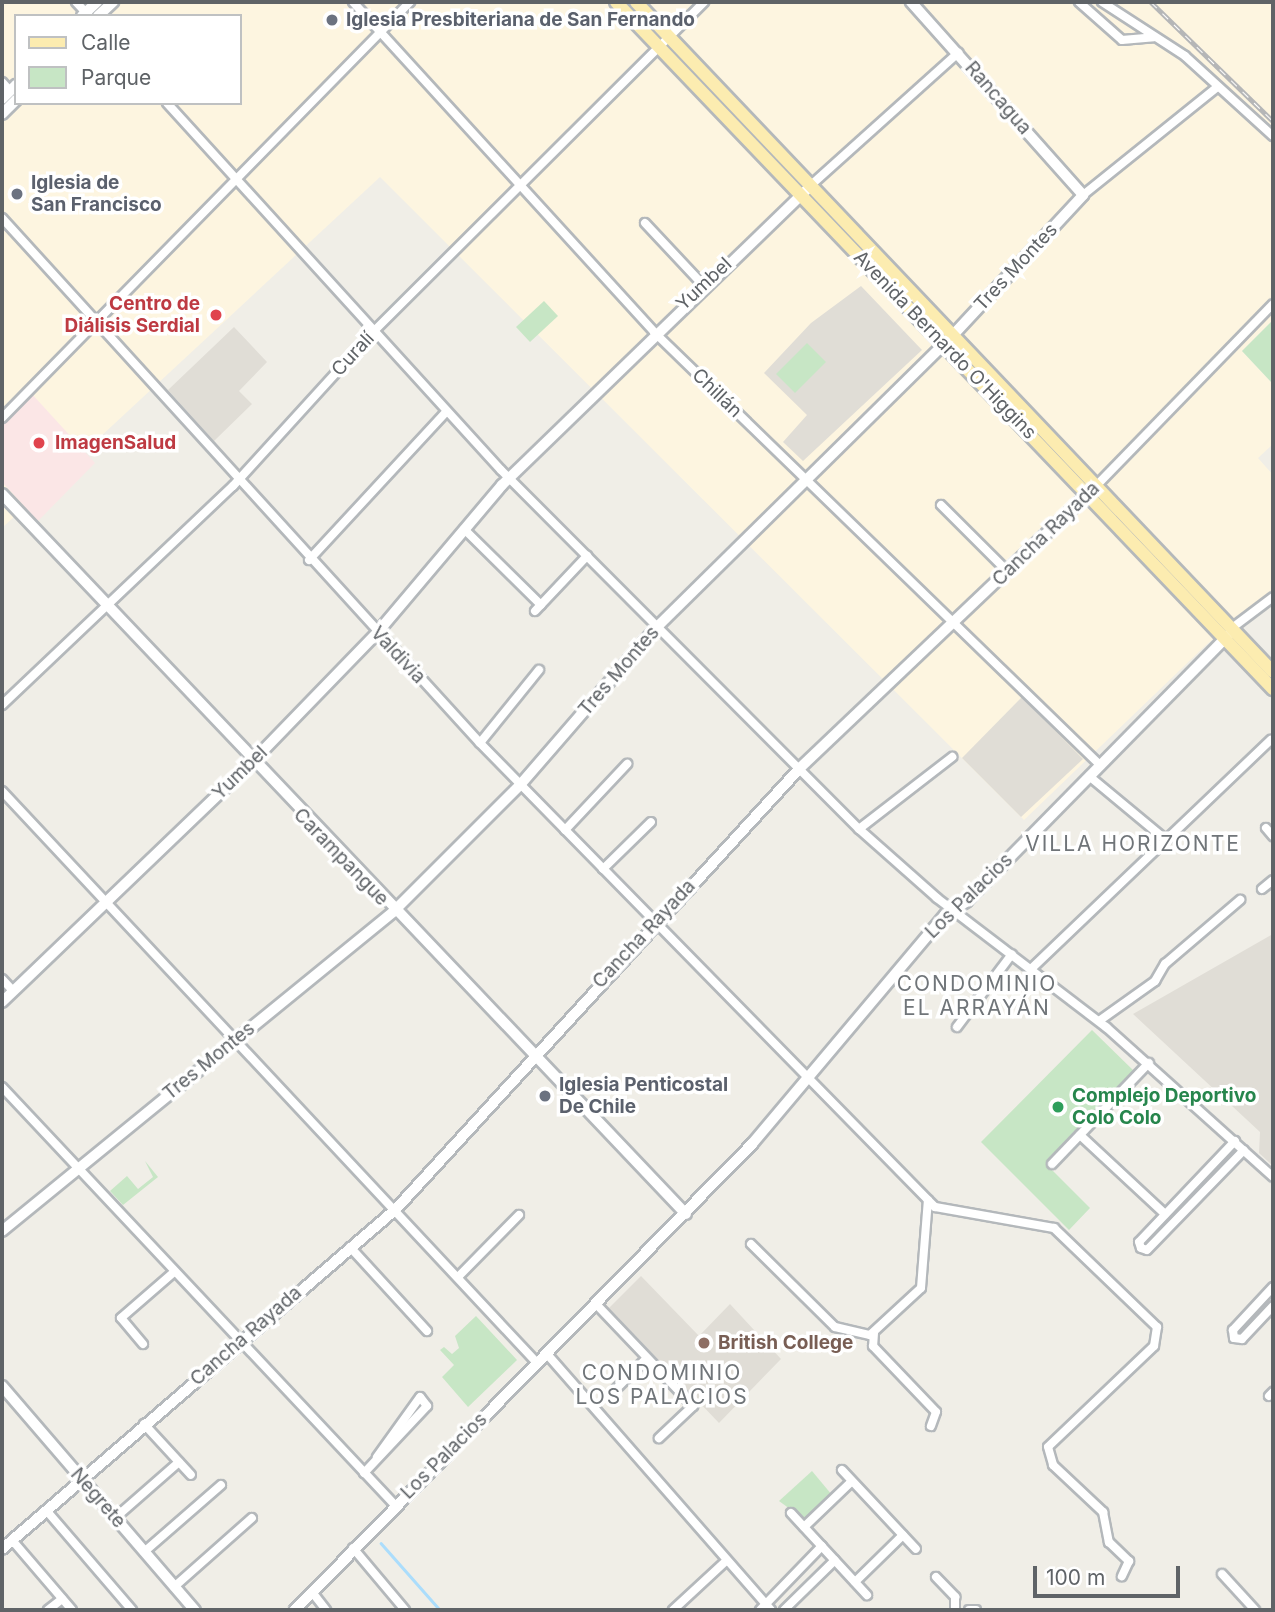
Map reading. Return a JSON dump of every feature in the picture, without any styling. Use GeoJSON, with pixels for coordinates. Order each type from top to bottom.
{"type":"FeatureCollection","features":[{"type":"Feature","properties":{"kind":"main road","name":"Avenida Bernardo O'Higgins"},"geometry":{"type":"LineString","coordinates":[[616,2],[1225,642],[1273,689]]}},
{"type":"Feature","properties":{"kind":"main road","name":"Avenida Bernardo O'Higgins"},"geometry":{"type":"LineString","coordinates":[[636,2],[1273,671]]}},
{"type":"Feature","properties":{"kind":"street"},"geometry":{"type":"LineString","coordinates":[[100,14],[113,2]]}},
{"type":"Feature","properties":{"kind":"street","name":"Chillán"},"geometry":{"type":"LineString","coordinates":[[353,2],[654,332],[1100,765]]}},
{"type":"Feature","properties":{"kind":"street"},"geometry":{"type":"LineString","coordinates":[[2,418],[232,177],[410,2]]}},
{"type":"Feature","properties":{"kind":"street","name":"Curalí"},"geometry":{"type":"LineString","coordinates":[[2,705],[237,481],[372,333],[704,2]]}},
{"type":"Feature","properties":{"kind":"street","name":"Rancagua"},"geometry":{"type":"LineString","coordinates":[[911,2],[1083,195]]}},
{"type":"Feature","properties":{"kind":"street"},"geometry":{"type":"LineString","coordinates":[[1079,2],[1122,40],[1154,37]]}},
{"type":"Feature","properties":{"kind":"street"},"geometry":{"type":"LineString","coordinates":[[1102,2],[1185,56],[1216,89],[1273,136]]}},
{"type":"Feature","properties":{"kind":"street","name":"Yumbel"},"geometry":{"type":"LineString","coordinates":[[2,1002],[251,763],[377,633],[509,478],[654,332],[811,185],[958,53]]}},
{"type":"Feature","properties":{"kind":"street"},"geometry":{"type":"LineString","coordinates":[[2,82],[11,94],[2,114]]}},
{"type":"Feature","properties":{"kind":"street","name":"Tres Montes"},"geometry":{"type":"LineString","coordinates":[[2,1231],[393,912],[520,785],[657,627],[805,478],[954,334],[1083,195],[1216,89]]}},
{"type":"Feature","properties":{"kind":"street"},"geometry":{"type":"LineString","coordinates":[[169,105],[446,412],[859,829],[954,909],[1149,1063],[1273,1177]]}},
{"type":"Feature","properties":{"kind":"street","name":"Valdivia"},"geometry":{"type":"LineString","coordinates":[[2,218],[237,481],[480,743],[928,1200]]}},
{"type":"Feature","properties":{"kind":"street"},"geometry":{"type":"LineString","coordinates":[[645,223],[703,285]]}},
{"type":"Feature","properties":{"kind":"street","name":"Cancha Rayada"},"geometry":{"type":"LineString","coordinates":[[2,1549],[239,1341],[396,1209],[531,1056],[800,768],[1087,495],[1273,304]]}},
{"type":"Feature","properties":{"kind":"street"},"geometry":{"type":"LineString","coordinates":[[309,560],[446,412]]}},
{"type":"Feature","properties":{"kind":"street","name":"Carampangue"},"geometry":{"type":"LineString","coordinates":[[2,494],[251,763],[686,1214]]}},
{"type":"Feature","properties":{"kind":"street"},"geometry":{"type":"LineString","coordinates":[[941,505],[1007,571]]}},
{"type":"Feature","properties":{"kind":"street"},"geometry":{"type":"LineString","coordinates":[[464,529],[538,608],[587,556]]}},
{"type":"Feature","properties":{"kind":"street","name":"Los Palacios"},"geometry":{"type":"LineString","coordinates":[[295,1610],[395,1505],[686,1214],[810,1077],[954,909],[1225,642],[1232,628],[1273,597]]}},
{"type":"Feature","properties":{"kind":"street"},"geometry":{"type":"LineString","coordinates":[[480,743],[539,670]]}},
{"type":"Feature","properties":{"kind":"street"},"geometry":{"type":"LineString","coordinates":[[1031,969],[1271,740]]}},
{"type":"Feature","properties":{"kind":"street"},"geometry":{"type":"LineString","coordinates":[[859,829],[952,757]]}},
{"type":"Feature","properties":{"kind":"street"},"geometry":{"type":"LineString","coordinates":[[565,831],[627,764]]}},
{"type":"Feature","properties":{"kind":"street"},"geometry":{"type":"LineString","coordinates":[[1089,776],[1166,840]]}},
{"type":"Feature","properties":{"kind":"street"},"geometry":{"type":"LineString","coordinates":[[2,791],[107,899],[234,1040],[396,1209],[537,1363]]}},
{"type":"Feature","properties":{"kind":"street"},"geometry":{"type":"LineString","coordinates":[[603,869],[651,822]]}},
{"type":"Feature","properties":{"kind":"street"},"geometry":{"type":"LineString","coordinates":[[1266,828],[1273,836]]}},
{"type":"Feature","properties":{"kind":"street"},"geometry":{"type":"LineString","coordinates":[[1262,889],[1273,880]]}},
{"type":"Feature","properties":{"kind":"street"},"geometry":{"type":"LineString","coordinates":[[1098,1021],[1155,981],[1165,964],[1240,900]]}},
{"type":"Feature","properties":{"kind":"street"},"geometry":{"type":"LineString","coordinates":[[957,1027],[1012,954]]}},
{"type":"Feature","properties":{"kind":"street"},"geometry":{"type":"LineString","coordinates":[[2,979],[13,991]]}},
{"type":"Feature","properties":{"kind":"street"},"geometry":{"type":"LineString","coordinates":[[1052,1164],[1149,1063]]}},
{"type":"Feature","properties":{"kind":"street"},"geometry":{"type":"LineString","coordinates":[[2,1087],[75,1169],[395,1505]]}},
{"type":"Feature","properties":{"kind":"street"},"geometry":{"type":"LineString","coordinates":[[1080,1135],[1165,1214]]}},
{"type":"Feature","properties":{"kind":"street"},"geometry":{"type":"LineString","coordinates":[[1235,1141],[1139,1242],[1144,1250],[1244,1150]]}},
{"type":"Feature","properties":{"kind":"street"},"geometry":{"type":"LineString","coordinates":[[928,1200],[921,1288],[874,1333],[873,1346],[936,1412],[931,1426]]}},
{"type":"Feature","properties":{"kind":"street"},"geometry":{"type":"LineString","coordinates":[[928,1200],[935,1206],[1054,1228],[1157,1327],[1154,1346],[1048,1447],[1054,1465],[1103,1512],[1109,1542],[1129,1561],[1122,1576]]}},
{"type":"Feature","properties":{"kind":"street"},"geometry":{"type":"LineString","coordinates":[[458,1277],[519,1215]]}},
{"type":"Feature","properties":{"kind":"street"},"geometry":{"type":"LineString","coordinates":[[751,1244],[835,1327],[874,1333]]}},
{"type":"Feature","properties":{"kind":"street"},"geometry":{"type":"LineString","coordinates":[[350,1247],[427,1331]]}},
{"type":"Feature","properties":{"kind":"street"},"geometry":{"type":"LineString","coordinates":[[143,1344],[121,1318],[173,1273]]}},
{"type":"Feature","properties":{"kind":"street"},"geometry":{"type":"LineString","coordinates":[[1272,1311],[1242,1339],[1234,1338],[1233,1330],[1273,1287]]}},
{"type":"Feature","properties":{"kind":"street"},"geometry":{"type":"LineString","coordinates":[[596,1304],[693,1406],[659,1438]]}},
{"type":"Feature","properties":{"kind":"street"},"geometry":{"type":"LineString","coordinates":[[547,1353],[766,1608],[822,1546]]}},
{"type":"Feature","properties":{"kind":"street"},"geometry":{"type":"LineString","coordinates":[[615,1390],[647,1358]]}},
{"type":"Feature","properties":{"kind":"street","name":"Negrete"},"geometry":{"type":"LineString","coordinates":[[2,1386],[189,1608]]}},
{"type":"Feature","properties":{"kind":"street"},"geometry":{"type":"LineString","coordinates":[[364,1473],[427,1406],[420,1397],[380,1448],[377,1457]]}},
{"type":"Feature","properties":{"kind":"street"},"geometry":{"type":"LineString","coordinates":[[144,1424],[191,1475]]}},
{"type":"Feature","properties":{"kind":"street"},"geometry":{"type":"LineString","coordinates":[[115,1518],[179,1462]]}},
{"type":"Feature","properties":{"kind":"street"},"geometry":{"type":"LineString","coordinates":[[842,1470],[916,1549]]}},
{"type":"Feature","properties":{"kind":"street"},"geometry":{"type":"LineString","coordinates":[[804,1527],[852,1481]]}},
{"type":"Feature","properties":{"kind":"street"},"geometry":{"type":"LineString","coordinates":[[144,1552],[221,1485]]}},
{"type":"Feature","properties":{"kind":"street"},"geometry":{"type":"LineString","coordinates":[[46,1510],[132,1610]]}},
{"type":"Feature","properties":{"kind":"street"},"geometry":{"type":"LineString","coordinates":[[791,1513],[867,1595]]}},
{"type":"Feature","properties":{"kind":"street"},"geometry":{"type":"LineString","coordinates":[[174,1587],[252,1518]]}},
{"type":"Feature","properties":{"kind":"street"},"geometry":{"type":"LineString","coordinates":[[855,1583],[903,1535]]}},
{"type":"Feature","properties":{"kind":"street"},"geometry":{"type":"LineString","coordinates":[[12,1540],[72,1610]]}},
{"type":"Feature","properties":{"kind":"street"},"geometry":{"type":"LineString","coordinates":[[354,1548],[405,1610]]}},
{"type":"Feature","properties":{"kind":"street"},"geometry":{"type":"LineString","coordinates":[[784,1610],[835,1560]]}},
{"type":"Feature","properties":{"kind":"street"},"geometry":{"type":"LineString","coordinates":[[673,1610],[726,1561]]}},
{"type":"Feature","properties":{"kind":"street"},"geometry":{"type":"LineString","coordinates":[[1222,1574],[1255,1610]]}},
{"type":"Feature","properties":{"kind":"street"},"geometry":{"type":"LineString","coordinates":[[936,1577],[956,1597],[956,1610]]}},
{"type":"Feature","properties":{"kind":"street"},"geometry":{"type":"LineString","coordinates":[[312,1592],[326,1610]]}},
{"type":"Feature","properties":{"kind":"street"},"geometry":{"type":"LineString","coordinates":[[48,1610],[62,1599]]}},
{"type":"Feature","properties":{"kind":"street"},"geometry":{"type":"LineString","coordinates":[[968,1610],[976,1610]]}},
{"type":"Feature","properties":{"kind":"shaded area"},"geometry":{"type":"Polygon","coordinates":[[[2,2],[1273,2],[1273,320],[1242,351],[1273,384],[1273,444],[1258,458],[1273,475],[1273,590],[1206,645],[1024,820],[380,177],[2,528],[2,2]]]}},
{"type":"Feature","properties":{"kind":"shaded area"},"geometry":{"type":"Polygon","coordinates":[[[861,286],[922,350],[803,461],[783,442],[807,415],[764,373],[811,323],[861,286]]]}},
{"type":"Feature","properties":{"kind":"shaded area"},"geometry":{"type":"Polygon","coordinates":[[[234,327],[267,362],[239,391],[252,404],[214,441],[168,390],[234,327]]]}},
{"type":"Feature","properties":{"kind":"shaded area","name":"ImagenSalud"},"geometry":{"type":"Polygon","coordinates":[[[31,393],[95,463],[38,521],[2,482],[2,422],[31,393]]]}},
{"type":"Feature","properties":{"kind":"shaded area"},"geometry":{"type":"Polygon","coordinates":[[[1022,697],[1083,759],[1021,817],[962,758],[1022,697]]]}},
{"type":"Feature","properties":{"kind":"shaded area"},"geometry":{"type":"Polygon","coordinates":[[[1273,934],[1273,1166],[1259,1153],[1260,1132],[1133,1014],[1273,934]]]}},
{"type":"Feature","properties":{"kind":"shaded area","name":"British College"},"geometry":{"type":"Polygon","coordinates":[[[641,1276],[699,1336],[730,1304],[781,1359],[719,1423],[609,1308],[641,1276]]]}},
{"type":"Feature","properties":{"kind":"green space"},"geometry":{"type":"Polygon","coordinates":[[[544,301],[558,316],[530,342],[516,327],[544,301]]]}},
{"type":"Feature","properties":{"kind":"green space"},"geometry":{"type":"Polygon","coordinates":[[[1273,320],[1273,384],[1242,351],[1273,320]]]}},
{"type":"Feature","properties":{"kind":"green space"},"geometry":{"type":"Polygon","coordinates":[[[807,343],[826,362],[795,393],[776,374],[807,343]]]}},
{"type":"Feature","properties":{"kind":"green space","name":"Complejo Deportivo Colo Colo"},"geometry":{"type":"Polygon","coordinates":[[[1092,1030],[1135,1072],[1046,1164],[1090,1208],[1069,1230],[981,1142],[1092,1030]]]}},
{"type":"Feature","properties":{"kind":"green space"},"geometry":{"type":"Polygon","coordinates":[[[145,1161],[158,1177],[123,1205],[110,1191],[127,1176],[138,1189],[153,1177],[145,1161]]]}},
{"type":"Feature","properties":{"kind":"green space"},"geometry":{"type":"Polygon","coordinates":[[[476,1316],[517,1360],[468,1407],[442,1377],[454,1365],[440,1350],[444,1347],[452,1354],[459,1348],[455,1336],[476,1316]]]}},
{"type":"Feature","properties":{"kind":"green space"},"geometry":{"type":"Polygon","coordinates":[[[812,1471],[832,1495],[805,1520],[779,1501],[812,1471]]]}},
{"type":"Feature","properties":{"kind":"waterway"},"geometry":{"type":"LineString","coordinates":[[381,1543],[440,1610]]}},
{"type":"Feature","properties":{"kind":"railway"},"geometry":{"type":"LineString","coordinates":[[1151,2],[1273,121]]}},
{"type":"Feature","properties":{"kind":"place","name":"Iglesia Presbiteriana de San Fernando"},"geometry":{"type":"Point","coordinates":[332,20]}},
{"type":"Feature","properties":{"kind":"place","name":"Iglesia de San Francisco"},"geometry":{"type":"Point","coordinates":[17,194]}},
{"type":"Feature","properties":{"kind":"place","name":"Centro de Diálisis Serdial"},"geometry":{"type":"Point","coordinates":[216,315]}},
{"type":"Feature","properties":{"kind":"place","name":"ImagenSalud"},"geometry":{"type":"Point","coordinates":[39,443]}},
{"type":"Feature","properties":{"kind":"place","name":"Iglesia Penticostal De Chile"},"geometry":{"type":"Point","coordinates":[545,1096]}},
{"type":"Feature","properties":{"kind":"place","name":"Complejo Deportivo Colo Colo"},"geometry":{"type":"Point","coordinates":[1058,1107]}},
{"type":"Feature","properties":{"kind":"place","name":"British College"},"geometry":{"type":"Point","coordinates":[704,1343]}},
{"type":"Feature","properties":{"kind":"district","name":"VILLA HORIZONTE"},"geometry":{"type":"Point","coordinates":[1133,844]}},
{"type":"Feature","properties":{"kind":"district","name":"CONDOMINIO EL ARRAYÁN"},"geometry":{"type":"Point","coordinates":[977,996]}},
{"type":"Feature","properties":{"kind":"district","name":"CONDOMINIO LOS PALACIOS"},"geometry":{"type":"Point","coordinates":[662,1385]}}]}
